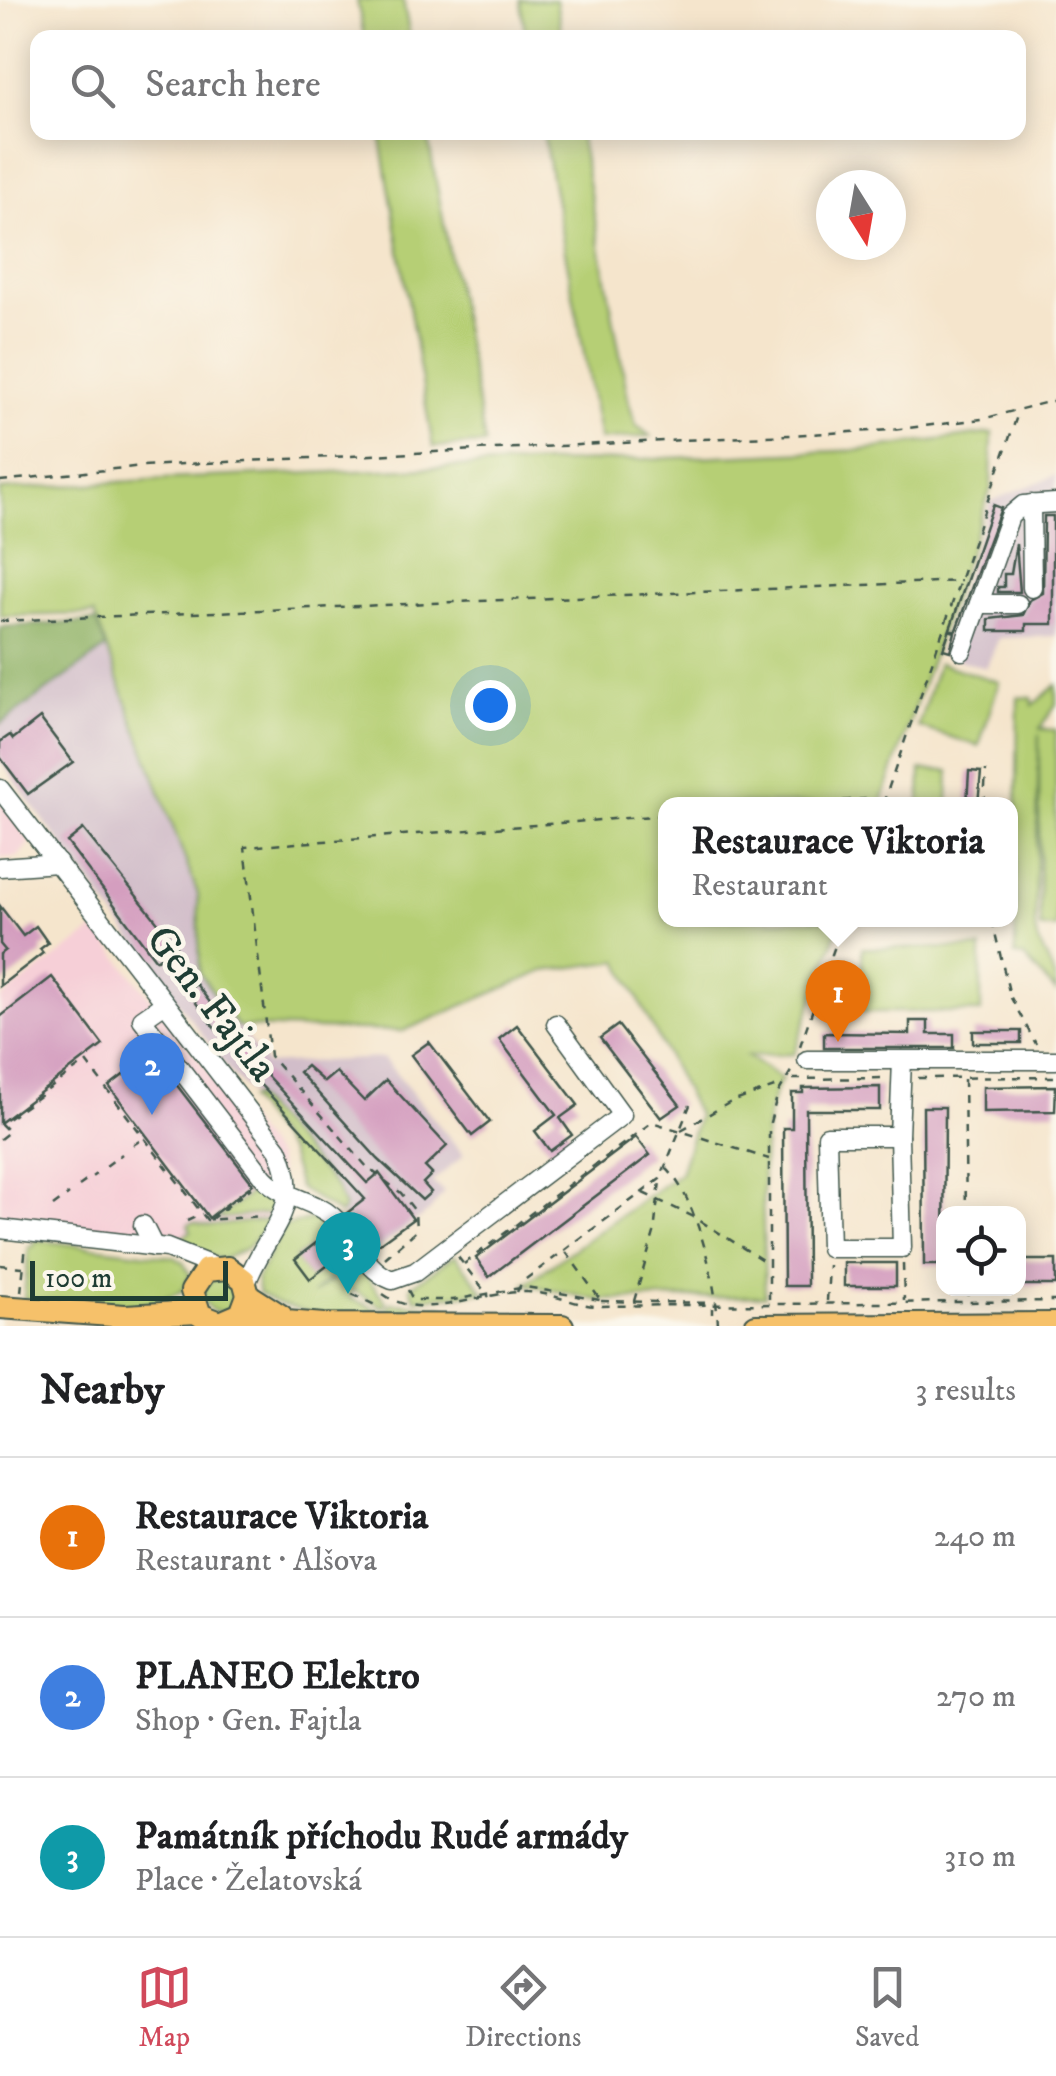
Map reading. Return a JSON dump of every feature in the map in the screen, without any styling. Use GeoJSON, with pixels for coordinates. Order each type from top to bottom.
{"type":"FeatureCollection","features":[{"type":"Feature","properties":{"kind":"main road"},"geometry":{"type":"LineString","coordinates":[[206,1284],[216,1323],[236,1318],[344,1325],[562,1326]]}},
{"type":"Feature","properties":{"kind":"main road"},"geometry":{"type":"LineString","coordinates":[[10,1304],[113,1316],[150,1314],[206,1284],[247,1290],[285,1319]]}},
{"type":"Feature","properties":{"kind":"main road"},"geometry":{"type":"LineString","coordinates":[[236,1318],[247,1290]]}},
{"type":"Feature","properties":{"kind":"main road"},"geometry":{"type":"LineString","coordinates":[[756,1326],[1056,1324]]}},
{"type":"Feature","properties":{"kind":"street"},"geometry":{"type":"LineString","coordinates":[[962,651],[1010,516],[1031,504],[1056,503]]}},
{"type":"Feature","properties":{"kind":"street"},"geometry":{"type":"LineString","coordinates":[[1031,504],[1032,588]]}},
{"type":"Feature","properties":{"kind":"street"},"geometry":{"type":"LineString","coordinates":[[978,604],[1018,604]]}},
{"type":"Feature","properties":{"kind":"street","name":"Gen. Fajtla"},"geometry":{"type":"LineString","coordinates":[[0,789],[278,1149],[286,1170],[289,1198]]}},
{"type":"Feature","properties":{"kind":"street"},"geometry":{"type":"LineString","coordinates":[[0,867],[58,862]]}},
{"type":"Feature","properties":{"kind":"street"},"geometry":{"type":"LineString","coordinates":[[166,1002],[142,1019],[264,1178],[289,1198],[333,1217],[371,1268],[392,1280],[410,1275],[622,1115],[556,1024]]}},
{"type":"Feature","properties":{"kind":"street"},"geometry":{"type":"LineString","coordinates":[[801,1056],[902,1069],[1048,1060]]}},
{"type":"Feature","properties":{"kind":"street"},"geometry":{"type":"LineString","coordinates":[[899,1136],[827,1136],[830,1248],[902,1248],[902,1069]]}},
{"type":"Feature","properties":{"kind":"street"},"geometry":{"type":"LineString","coordinates":[[16,1230],[108,1238],[183,1253],[206,1284],[261,1246],[284,1215],[289,1198]]}},
{"type":"Feature","properties":{"kind":"street"},"geometry":{"type":"LineString","coordinates":[[144,1225],[154,1247]]}},
{"type":"Feature","properties":{"kind":"street"},"geometry":{"type":"LineString","coordinates":[[247,1290],[261,1246]]}},
{"type":"Feature","properties":{"kind":"path"},"geometry":{"type":"LineString","coordinates":[[0,481],[144,466],[892,430],[1018,412],[1056,400]]}},
{"type":"Feature","properties":{"kind":"path"},"geometry":{"type":"LineString","coordinates":[[885,797],[1018,412]]}},
{"type":"Feature","properties":{"kind":"path"},"geometry":{"type":"LineString","coordinates":[[0,622],[961,581]]}},
{"type":"Feature","properties":{"kind":"path"},"geometry":{"type":"LineString","coordinates":[[984,797],[986,770]]}},
{"type":"Feature","properties":{"kind":"path"},"geometry":{"type":"LineString","coordinates":[[371,1268],[410,1240],[416,1231],[415,1212],[400,1193],[367,1167],[270,1056],[244,847],[658,815]]}},
{"type":"Feature","properties":{"kind":"path"},"geometry":{"type":"LineString","coordinates":[[789,1080],[801,1056],[842,927]]}},
{"type":"Feature","properties":{"kind":"path"},"geometry":{"type":"LineString","coordinates":[[994,927],[1010,996],[1048,1060]]}},
{"type":"Feature","properties":{"kind":"path"},"geometry":{"type":"LineString","coordinates":[[0,1139],[9,1132],[1,1124],[86,1062],[208,1221]]}},
{"type":"Feature","properties":{"kind":"path"},"geometry":{"type":"LineString","coordinates":[[679,1131],[729,1104],[789,1080],[902,1069],[964,1077],[1056,1078]]}},
{"type":"Feature","properties":{"kind":"path"},"geometry":{"type":"LineString","coordinates":[[964,1077],[966,1206]]}},
{"type":"Feature","properties":{"kind":"path"},"geometry":{"type":"LineString","coordinates":[[769,1302],[769,1126],[784,1083]]}},
{"type":"Feature","properties":{"kind":"path"},"geometry":{"type":"LineString","coordinates":[[634,1301],[659,1201],[660,1179],[690,1105]]}},
{"type":"Feature","properties":{"kind":"path"},"geometry":{"type":"LineString","coordinates":[[464,1264],[652,1122],[769,1159]]}},
{"type":"Feature","properties":{"kind":"path"},"geometry":{"type":"LineString","coordinates":[[133,1146],[145,1138]]}},
{"type":"Feature","properties":{"kind":"path"},"geometry":{"type":"LineString","coordinates":[[106,1166],[122,1154]]}},
{"type":"Feature","properties":{"kind":"path"},"geometry":{"type":"LineString","coordinates":[[665,1166],[680,1181],[694,1217],[718,1305],[718,1326]]}},
{"type":"Feature","properties":{"kind":"path"},"geometry":{"type":"LineString","coordinates":[[79,1186],[96,1174]]}},
{"type":"Feature","properties":{"kind":"path"},"geometry":{"type":"LineString","coordinates":[[518,1290],[660,1179]]}},
{"type":"Feature","properties":{"kind":"path"},"geometry":{"type":"LineString","coordinates":[[208,1221],[259,1182]]}},
{"type":"Feature","properties":{"kind":"path"},"geometry":{"type":"LineString","coordinates":[[642,1192],[694,1217],[769,1264]]}},
{"type":"Feature","properties":{"kind":"path"},"geometry":{"type":"LineString","coordinates":[[53,1206],[69,1194]]}},
{"type":"Feature","properties":{"kind":"path"},"geometry":{"type":"LineString","coordinates":[[187,1220],[202,1214]]}},
{"type":"Feature","properties":{"kind":"path"},"geometry":{"type":"LineString","coordinates":[[208,1221],[271,1215]]}},
{"type":"Feature","properties":{"kind":"path"},"geometry":{"type":"LineString","coordinates":[[10,1304],[23,1267],[26,1242],[16,1230]]}},
{"type":"Feature","properties":{"kind":"path"},"geometry":{"type":"LineString","coordinates":[[827,1301],[830,1248]]}},
{"type":"Feature","properties":{"kind":"path"},"geometry":{"type":"LineString","coordinates":[[902,1248],[904,1302]]}},
{"type":"Feature","properties":{"kind":"path"},"geometry":{"type":"LineString","coordinates":[[565,1250],[600,1302]]}},
{"type":"Feature","properties":{"kind":"path"},"geometry":{"type":"LineString","coordinates":[[456,1253],[488,1295]]}},
{"type":"Feature","properties":{"kind":"path"},"geometry":{"type":"LineString","coordinates":[[0,1265],[23,1267]]}},
{"type":"Feature","properties":{"kind":"path"},"geometry":{"type":"LineString","coordinates":[[400,1288],[415,1283]]}},
{"type":"Feature","properties":{"kind":"path"},"geometry":{"type":"LineString","coordinates":[[407,1287],[414,1300],[457,1300],[518,1290],[600,1302],[712,1305],[712,1314]]}},
{"type":"Feature","properties":{"kind":"path"},"geometry":{"type":"LineString","coordinates":[[378,1288],[390,1299],[446,1304],[488,1295]]}},
{"type":"Feature","properties":{"kind":"path"},"geometry":{"type":"LineString","coordinates":[[518,1290],[590,1306],[1056,1300]]}},
{"type":"Feature","properties":{"kind":"path"},"geometry":{"type":"LineString","coordinates":[[352,1294],[384,1311],[390,1299]]}},
{"type":"Feature","properties":{"kind":"path"},"geometry":{"type":"LineString","coordinates":[[968,1296],[968,1301]]}},
{"type":"Feature","properties":{"kind":"shaded area"},"geometry":{"type":"Polygon","coordinates":[[[1056,475],[1056,636],[999,638],[986,668],[939,654],[991,501],[1056,475]]]}},
{"type":"Feature","properties":{"kind":"shaded area"},"geometry":{"type":"Polygon","coordinates":[[[106,648],[198,894],[200,974],[266,1064],[383,1058],[464,1155],[432,1182],[444,1192],[430,1211],[371,1254],[339,1211],[339,1192],[230,1072],[0,761],[0,724],[106,648]]]}},
{"type":"Feature","properties":{"kind":"shaded area"},"geometry":{"type":"Polygon","coordinates":[[[0,800],[30,842],[18,857],[0,858],[0,800]]]}},
{"type":"Feature","properties":{"kind":"shaded area"},"geometry":{"type":"Polygon","coordinates":[[[96,929],[276,1157],[282,1187],[279,1210],[235,1254],[0,1221],[0,999],[96,929]]]}},
{"type":"Feature","properties":{"kind":"green space"},"geometry":{"type":"Polygon","coordinates":[[[357,0],[403,0],[409,30],[363,30],[357,0]]]}},
{"type":"Feature","properties":{"kind":"green space"},"geometry":{"type":"Polygon","coordinates":[[[520,0],[556,0],[561,30],[525,30],[520,0]]]}},
{"type":"Feature","properties":{"kind":"green space"},"geometry":{"type":"Polygon","coordinates":[[[381,140],[428,140],[485,444],[433,447],[381,140]]]}},
{"type":"Feature","properties":{"kind":"green space"},"geometry":{"type":"Polygon","coordinates":[[[544,140],[580,140],[629,403],[636,425],[650,436],[600,440],[544,140]]]}},
{"type":"Feature","properties":{"kind":"green space"},"geometry":{"type":"Polygon","coordinates":[[[992,433],[991,488],[883,797],[658,797],[658,927],[839,927],[794,1054],[747,1056],[782,1079],[767,1122],[764,1152],[765,1296],[597,1300],[525,1284],[680,1173],[698,1116],[619,961],[544,971],[403,1031],[238,1027],[200,974],[198,894],[94,614],[0,616],[0,490],[164,479],[862,450],[992,433]]]}},
{"type":"Feature","properties":{"kind":"green space"},"geometry":{"type":"Polygon","coordinates":[[[97,621],[106,648],[0,724],[0,627],[97,621]]]}},
{"type":"Feature","properties":{"kind":"green space"},"geometry":{"type":"Polygon","coordinates":[[[938,663],[999,682],[979,746],[918,727],[938,663]]]}},
{"type":"Feature","properties":{"kind":"green space"},"geometry":{"type":"Polygon","coordinates":[[[1056,685],[1056,704],[1040,729],[1056,730],[1056,928],[1040,928],[1039,734],[1035,930],[1054,976],[1056,992],[1024,957],[1015,956],[1018,697],[1032,698],[1033,705],[1056,685]]]}},
{"type":"Feature","properties":{"kind":"green space"},"geometry":{"type":"Polygon","coordinates":[[[921,770],[949,771],[948,797],[920,797],[921,770]]]}},
{"type":"Feature","properties":{"kind":"green space"},"geometry":{"type":"Polygon","coordinates":[[[862,948],[981,948],[981,1012],[862,1012],[862,948]]]}},
{"type":"Feature","properties":{"kind":"green space"},"geometry":{"type":"Polygon","coordinates":[[[253,1096],[336,1187],[344,1208],[340,1214],[299,1188],[289,1153],[249,1099],[253,1096]]]}},
{"type":"Feature","properties":{"kind":"green space"},"geometry":{"type":"Polygon","coordinates":[[[261,1185],[275,1201],[276,1213],[216,1219],[261,1185]]]}},
{"type":"Feature","properties":{"kind":"green space"},"geometry":{"type":"Polygon","coordinates":[[[273,1219],[247,1248],[222,1260],[163,1240],[152,1226],[164,1238],[172,1232],[178,1240],[191,1231],[188,1225],[193,1222],[208,1226],[273,1219]]]}},
{"type":"Feature","properties":{"kind":"green space"},"geometry":{"type":"Polygon","coordinates":[[[312,1219],[330,1230],[353,1259],[341,1254],[345,1265],[312,1294],[357,1264],[386,1302],[383,1307],[353,1290],[350,1298],[385,1313],[391,1303],[444,1307],[447,1315],[325,1315],[280,1304],[259,1294],[256,1280],[285,1226],[312,1219]],[[325,1236],[295,1258],[310,1278],[340,1256],[325,1236]]]}},
{"type":"Feature","properties":{"kind":"green space"},"geometry":{"type":"Polygon","coordinates":[[[35,1240],[174,1257],[183,1262],[190,1275],[182,1291],[144,1306],[24,1299],[29,1246],[34,1246],[35,1240]]]}},
{"type":"Feature","properties":{"kind":"green space"},"geometry":{"type":"Polygon","coordinates":[[[455,1255],[484,1292],[415,1299],[410,1287],[455,1255]]]}},
{"type":"Feature","properties":{"kind":"green space"},"geometry":{"type":"Polygon","coordinates":[[[220,1278],[232,1283],[237,1295],[232,1307],[220,1312],[208,1307],[203,1295],[208,1283],[220,1278]]]}},
{"type":"Feature","properties":{"kind":"building"},"geometry":{"type":"Polygon","coordinates":[[[993,505],[1001,508],[956,630],[950,630],[993,505]]]}},
{"type":"Feature","properties":{"kind":"building"},"geometry":{"type":"Polygon","coordinates":[[[1044,516],[1053,516],[1053,624],[1026,624],[1026,631],[989,631],[989,619],[1023,615],[1030,600],[1043,593],[1044,516]]]}},
{"type":"Feature","properties":{"kind":"building"},"geometry":{"type":"Polygon","coordinates":[[[1016,544],[1020,592],[998,592],[998,587],[1004,587],[1004,574],[1011,574],[1016,544]]]}},
{"type":"Feature","properties":{"kind":"building"},"geometry":{"type":"Polygon","coordinates":[[[950,630],[955,632],[950,651],[943,649],[950,630]]]}},
{"type":"Feature","properties":{"kind":"building"},"geometry":{"type":"Polygon","coordinates":[[[40,718],[73,762],[28,794],[0,757],[0,742],[10,735],[13,739],[40,718]]]}},
{"type":"Feature","properties":{"kind":"building"},"geometry":{"type":"Polygon","coordinates":[[[969,771],[981,772],[979,797],[967,797],[969,771]]]}},
{"type":"Feature","properties":{"kind":"building"},"geometry":{"type":"Polygon","coordinates":[[[83,829],[176,945],[156,960],[67,842],[83,829]]]}},
{"type":"Feature","properties":{"kind":"building"},"geometry":{"type":"Polygon","coordinates":[[[0,906],[23,936],[36,926],[48,943],[40,949],[43,953],[0,986],[0,954],[5,950],[0,944],[0,906]]]}},
{"type":"Feature","properties":{"kind":"building"},"geometry":{"type":"Polygon","coordinates":[[[52,977],[103,1045],[0,1123],[0,1017],[52,977]]]}},
{"type":"Feature","properties":{"kind":"building"},"geometry":{"type":"Polygon","coordinates":[[[196,984],[259,1067],[367,1183],[379,1173],[413,1219],[373,1248],[347,1213],[365,1199],[247,1070],[187,991],[196,984]]]}},
{"type":"Feature","properties":{"kind":"building"},"geometry":{"type":"Polygon","coordinates":[[[910,1021],[928,1021],[928,1034],[954,1034],[954,1048],[824,1048],[824,1033],[910,1034],[910,1021]]]}},
{"type":"Feature","properties":{"kind":"building"},"geometry":{"type":"Polygon","coordinates":[[[517,1025],[578,1105],[560,1118],[572,1135],[550,1151],[535,1131],[556,1115],[499,1039],[517,1025]]]}},
{"type":"Feature","properties":{"kind":"building"},"geometry":{"type":"Polygon","coordinates":[[[618,1025],[680,1105],[661,1118],[600,1038],[618,1025]]]}},
{"type":"Feature","properties":{"kind":"building"},"geometry":{"type":"Polygon","coordinates":[[[973,1031],[1021,1031],[1021,1043],[973,1043],[973,1031]]]}},
{"type":"Feature","properties":{"kind":"building"},"geometry":{"type":"Polygon","coordinates":[[[429,1042],[490,1122],[472,1136],[411,1055],[429,1042]]]}},
{"type":"Feature","properties":{"kind":"building"},"geometry":{"type":"Polygon","coordinates":[[[152,1053],[253,1184],[209,1218],[109,1086],[152,1053]]]}},
{"type":"Feature","properties":{"kind":"building"},"geometry":{"type":"Polygon","coordinates":[[[306,1066],[324,1082],[336,1072],[364,1101],[386,1080],[447,1146],[425,1167],[432,1174],[423,1183],[431,1192],[422,1200],[378,1159],[299,1072],[306,1066]]]}},
{"type":"Feature","properties":{"kind":"building"},"geometry":{"type":"Polygon","coordinates":[[[1056,1086],[1055,1111],[983,1112],[983,1087],[1056,1086]]]}},
{"type":"Feature","properties":{"kind":"building"},"geometry":{"type":"Polygon","coordinates":[[[880,1087],[880,1110],[806,1110],[807,1286],[784,1286],[783,1128],[792,1128],[792,1093],[803,1093],[803,1088],[880,1087]]]}},
{"type":"Feature","properties":{"kind":"building"},"geometry":{"type":"Polygon","coordinates":[[[923,1107],[945,1107],[944,1206],[936,1206],[936,1265],[924,1265],[923,1107]]]}},
{"type":"Feature","properties":{"kind":"building"},"geometry":{"type":"Polygon","coordinates":[[[636,1137],[650,1155],[489,1277],[476,1258],[636,1137]]]}},
{"type":"Feature","properties":{"kind":"building"},"geometry":{"type":"Polygon","coordinates":[[[325,1236],[340,1256],[310,1279],[295,1259],[325,1236]]]}},
{"type":"Feature","properties":{"kind":"building"},"geometry":{"type":"Polygon","coordinates":[[[1026,1260],[1056,1260],[1056,1285],[1026,1285],[1026,1260]]]}},
{"type":"Feature","properties":{"kind":"building"},"geometry":{"type":"Polygon","coordinates":[[[844,1263],[896,1263],[896,1286],[844,1286],[844,1263]]]}},
{"type":"Feature","properties":{"kind":"place","name":"Restaurace Viktoria"},"geometry":{"type":"Point","coordinates":[838,1042]}},
{"type":"Feature","properties":{"kind":"place","name":"PLANEO Elektro"},"geometry":{"type":"Point","coordinates":[152,1115]}},
{"type":"Feature","properties":{"kind":"place","name":"Památník příchodu Rudé armády"},"geometry":{"type":"Point","coordinates":[348,1294]}}]}
